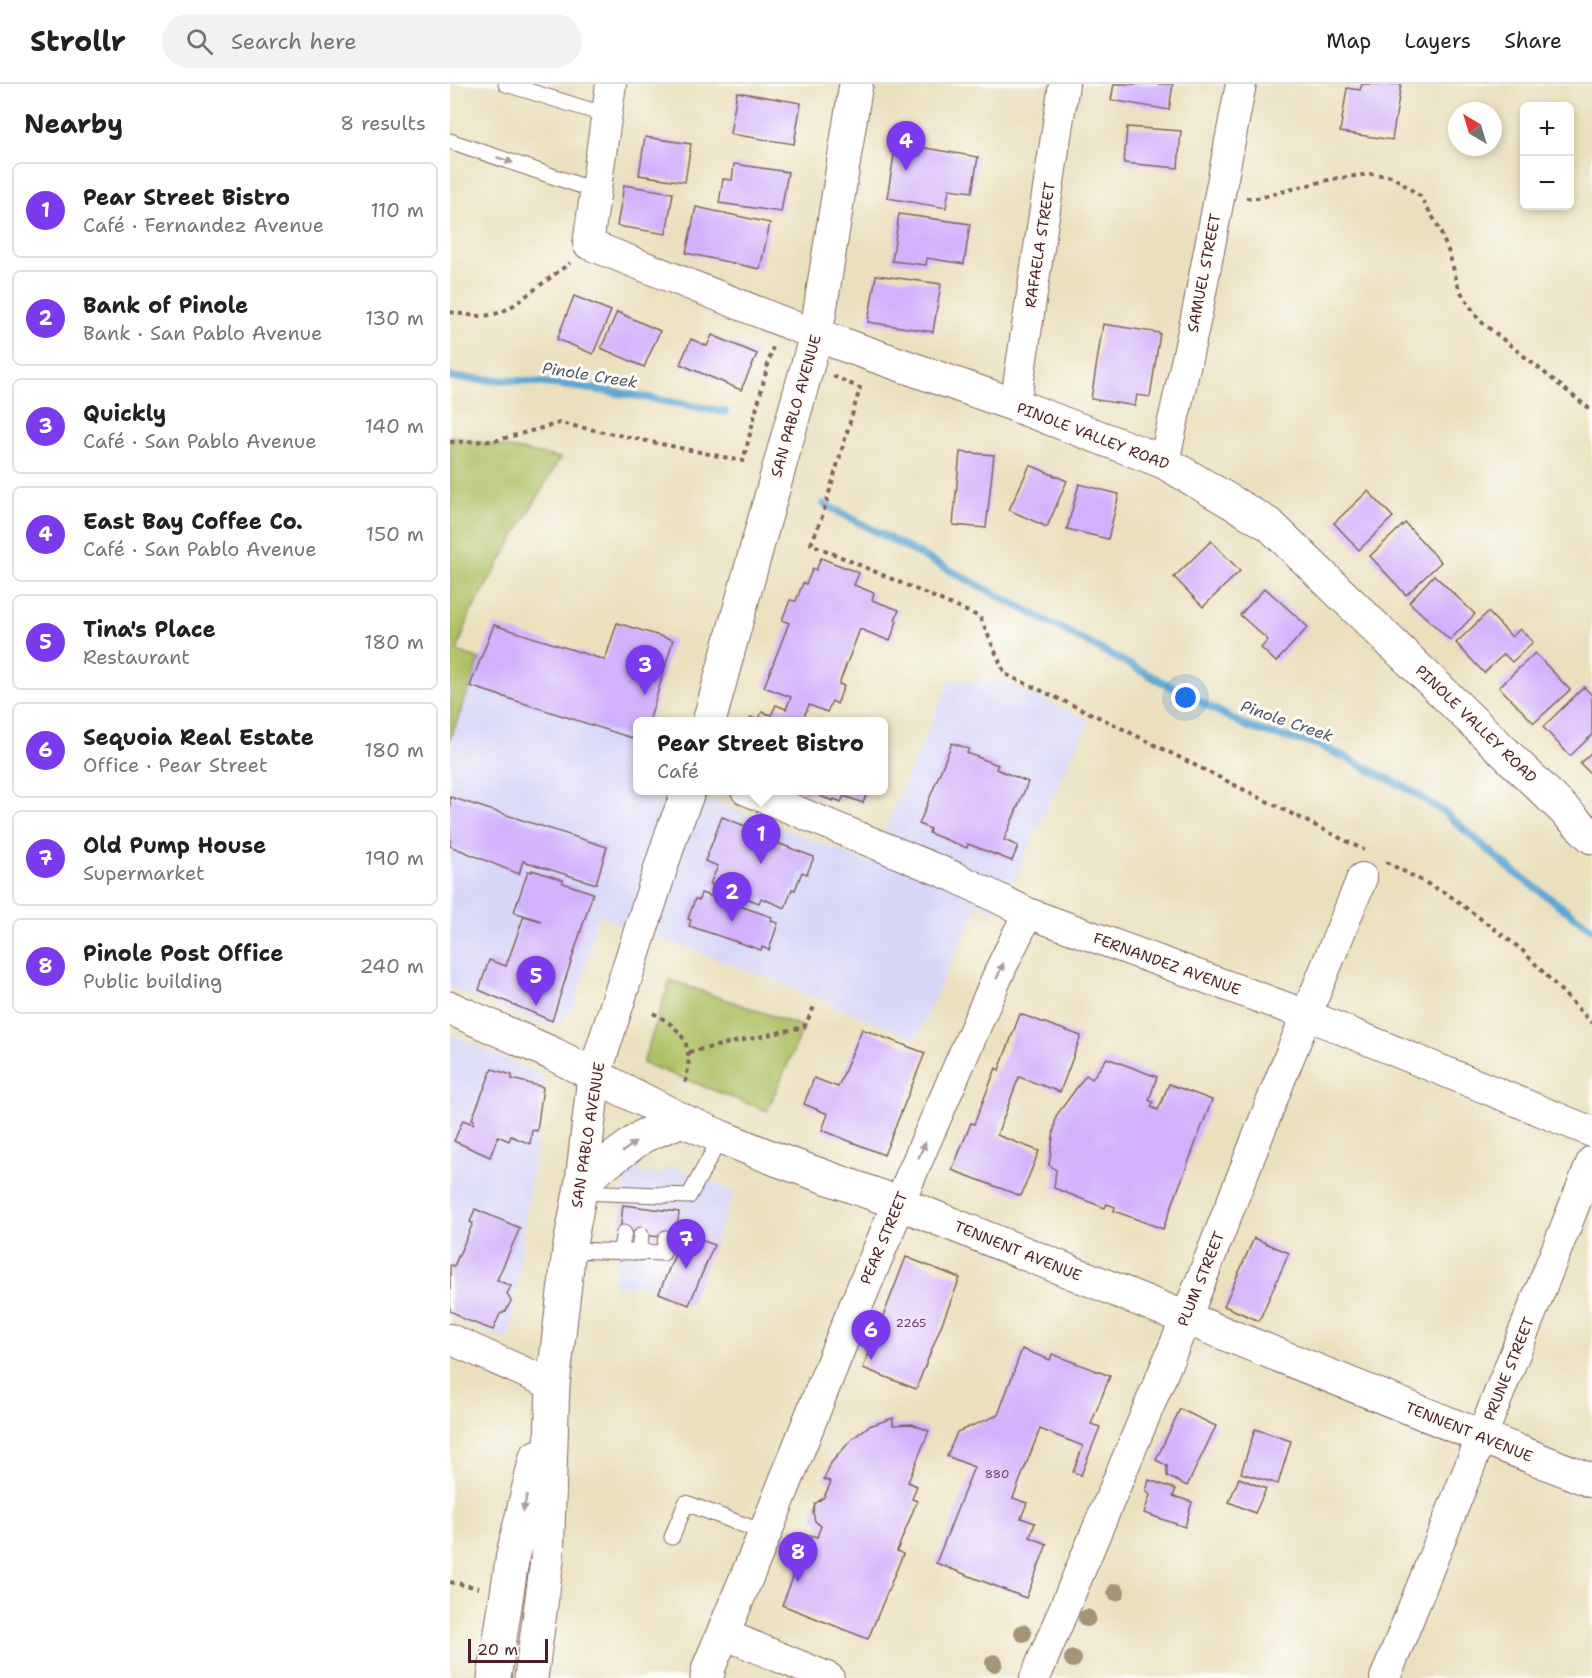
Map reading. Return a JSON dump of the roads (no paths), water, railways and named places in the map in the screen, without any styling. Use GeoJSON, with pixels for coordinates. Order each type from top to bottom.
{"type":"FeatureCollection","features":[{"type":"Feature","properties":{"kind":"main road","name":"SAN PABLO AVENUE"},"geometry":{"type":"LineString","coordinates":[[710,717],[812,350],[856,84]]}},
{"type":"Feature","properties":{"kind":"main road","name":"PINOLE VALLEY ROAD"},"geometry":{"type":"LineString","coordinates":[[812,350],[1015,405],[1164,462],[1270,525],[1592,837]]}},
{"type":"Feature","properties":{"kind":"main road","name":"SAN PABLO AVENUE"},"geometry":{"type":"LineString","coordinates":[[531,1678],[547,1561],[553,1385],[569,1250],[580,1187],[594,1076],[686,795]]}},
{"type":"Feature","properties":{"kind":"main road","name":"TENNENT AVENUE"},"geometry":{"type":"LineString","coordinates":[[450,1008],[553,1054],[682,1120],[721,1137],[777,1160],[898,1203],[1592,1480]]}},
{"type":"Feature","properties":{"kind":"main road"},"geometry":{"type":"LineString","coordinates":[[580,1187],[643,1136],[682,1120]]}},
{"type":"Feature","properties":{"kind":"main road","name":"PEAR STREET"},"geometry":{"type":"LineString","coordinates":[[708,1672],[898,1203]]}},
{"type":"Feature","properties":{"kind":"main road","name":"SAN PABLO AVENUE"},"geometry":{"type":"LineString","coordinates":[[494,1678],[513,1554],[553,1385]]}},
{"type":"Feature","properties":{"kind":"street"},"geometry":{"type":"LineString","coordinates":[[596,191],[611,84]]}},
{"type":"Feature","properties":{"kind":"street","name":"RAFAELA STREET"},"geometry":{"type":"LineString","coordinates":[[1015,405],[1064,84]]}},
{"type":"Feature","properties":{"kind":"street","name":"SAMUEL STREET"},"geometry":{"type":"LineString","coordinates":[[1164,462],[1197,313],[1241,84]]}},
{"type":"Feature","properties":{"kind":"street","name":"PINOLE VALLEY ROAD"},"geometry":{"type":"LineString","coordinates":[[596,191],[588,244],[812,350]]}},
{"type":"Feature","properties":{"kind":"street","name":"FERNANDEZ AVENUE"},"geometry":{"type":"LineString","coordinates":[[758,795],[955,877],[1028,913],[1307,1015],[1592,1132]]}},
{"type":"Feature","properties":{"kind":"street","name":"PLUM STREET"},"geometry":{"type":"LineString","coordinates":[[1035,1678],[1186,1318],[1370,863]]}},
{"type":"Feature","properties":{"kind":"street","name":"PEAR STREET"},"geometry":{"type":"LineString","coordinates":[[898,1203],[1002,966],[1028,913]]}},
{"type":"Feature","properties":{"kind":"street","name":"PRUNE STREET"},"geometry":{"type":"LineString","coordinates":[[1385,1678],[1592,1161]]}},
{"type":"Feature","properties":{"kind":"street"},"geometry":{"type":"LineString","coordinates":[[450,1339],[553,1385]]}},
{"type":"Feature","properties":{"kind":"street"},"geometry":{"type":"LineString","coordinates":[[724,1634],[829,1678]]}},
{"type":"Feature","properties":{"kind":"lane"},"geometry":{"type":"LineString","coordinates":[[506,84],[606,115]]}},
{"type":"Feature","properties":{"kind":"lane"},"geometry":{"type":"LineString","coordinates":[[450,141],[596,191]]}},
{"type":"Feature","properties":{"kind":"lane"},"geometry":{"type":"LineString","coordinates":[[580,1187],[628,1200],[645,1201],[671,1195],[689,1196],[721,1137]]}},
{"type":"Feature","properties":{"kind":"lane"},"geometry":{"type":"LineString","coordinates":[[669,1211],[671,1195]]}},
{"type":"Feature","properties":{"kind":"lane"},"geometry":{"type":"LineString","coordinates":[[620,1252],[624,1233]]}},
{"type":"Feature","properties":{"kind":"lane"},"geometry":{"type":"LineString","coordinates":[[639,1252],[641,1235]]}},
{"type":"Feature","properties":{"kind":"lane"},"geometry":{"type":"LineString","coordinates":[[569,1250],[663,1253],[666,1238]]}},
{"type":"Feature","properties":{"kind":"lane"},"geometry":{"type":"LineString","coordinates":[[672,1537],[686,1503],[765,1533]]}},
{"type":"Feature","properties":{"kind":"waterway","name":"Pinole Creek"},"geometry":{"type":"LineString","coordinates":[[450,377],[523,381],[581,388],[725,412]]}},
{"type":"Feature","properties":{"kind":"waterway","name":"Pinole Creek"},"geometry":{"type":"LineString","coordinates":[[824,504],[1248,727],[1313,743],[1410,790],[1444,812],[1514,872],[1592,929]]}},
{"type":"Feature","properties":{"kind":"place","name":"East Bay Coffee Co."},"geometry":{"type":"Point","coordinates":[906,171]}},
{"type":"Feature","properties":{"kind":"place","name":"Quickly"},"geometry":{"type":"Point","coordinates":[645,695]}},
{"type":"Feature","properties":{"kind":"place","name":"Pear Street Bistro"},"geometry":{"type":"Point","coordinates":[761,864]}},
{"type":"Feature","properties":{"kind":"place","name":"Bank of Pinole"},"geometry":{"type":"Point","coordinates":[732,922]}},
{"type":"Feature","properties":{"kind":"place","name":"Tina's Place"},"geometry":{"type":"Point","coordinates":[536,1006]}},
{"type":"Feature","properties":{"kind":"place","name":"Old Pump House"},"geometry":{"type":"Point","coordinates":[686,1269]}},
{"type":"Feature","properties":{"kind":"place","name":"Sequoia Real Estate"},"geometry":{"type":"Point","coordinates":[871,1360]}},
{"type":"Feature","properties":{"kind":"place","name":"Pinole Post Office"},"geometry":{"type":"Point","coordinates":[798,1582]}}]}
